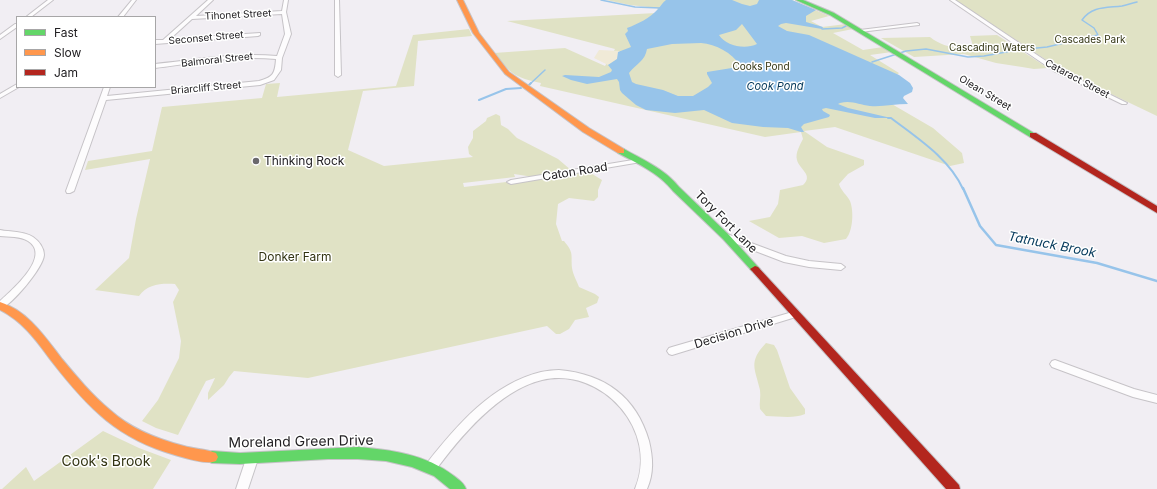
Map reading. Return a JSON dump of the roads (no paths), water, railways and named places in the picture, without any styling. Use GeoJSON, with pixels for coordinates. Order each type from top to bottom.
{"type":"FeatureCollection","features":[{"type":"Feature","properties":{"kind":"street"},"geometry":{"type":"LineString","coordinates":[[29,16],[51,0]]}},
{"type":"Feature","properties":{"kind":"street"},"geometry":{"type":"LineString","coordinates":[[121,16],[134,0]]}},
{"type":"Feature","properties":{"kind":"street"},"geometry":{"type":"LineString","coordinates":[[165,42],[211,0]]}},
{"type":"Feature","properties":{"kind":"street"},"geometry":{"type":"LineString","coordinates":[[279,58],[288,34],[284,12],[286,0]]}},
{"type":"Feature","properties":{"kind":"street"},"geometry":{"type":"LineString","coordinates":[[337,0],[338,75]]}},
{"type":"Feature","properties":{"kind":"street","name":"Tory Fort Lane"},"geometry":{"type":"LineString","coordinates":[[460,0],[476,33],[504,71],[586,130],[669,180],[726,237],[954,489]]}},
{"type":"Feature","properties":{"kind":"street","name":"Olean Street"},"geometry":{"type":"LineString","coordinates":[[799,0],[828,12],[898,53],[1157,210]]}},
{"type":"Feature","properties":{"kind":"street","name":"Cataract Street"},"geometry":{"type":"LineString","coordinates":[[952,0],[1056,70],[1124,103]]}},
{"type":"Feature","properties":{"kind":"street","name":"Tihonet Street"},"geometry":{"type":"LineString","coordinates":[[191,18],[284,12]]}},
{"type":"Feature","properties":{"kind":"street"},"geometry":{"type":"LineString","coordinates":[[860,31],[917,24]]}},
{"type":"Feature","properties":{"kind":"street"},"geometry":{"type":"LineString","coordinates":[[0,37],[16,26]]}},
{"type":"Feature","properties":{"kind":"street","name":"Seconset Street"},"geometry":{"type":"LineString","coordinates":[[156,42],[258,34]]}},
{"type":"Feature","properties":{"kind":"street","name":"Balmoral Street"},"geometry":{"type":"LineString","coordinates":[[156,66],[250,56],[268,56],[279,58]]}},
{"type":"Feature","properties":{"kind":"street","name":"Briarcliff Street"},"geometry":{"type":"LineString","coordinates":[[103,98],[260,83],[272,79],[275,76],[278,70],[279,58]]}},
{"type":"Feature","properties":{"kind":"street"},"geometry":{"type":"LineString","coordinates":[[0,96],[16,87]]}},
{"type":"Feature","properties":{"kind":"street"},"geometry":{"type":"LineString","coordinates":[[70,191],[107,88]]}},
{"type":"Feature","properties":{"kind":"street","name":"Caton Road"},"geometry":{"type":"LineString","coordinates":[[511,182],[639,161]]}},
{"type":"Feature","properties":{"kind":"street"},"geometry":{"type":"LineString","coordinates":[[0,233],[31,240],[35,244],[39,255],[36,266],[28,279],[15,294],[0,306]]}},
{"type":"Feature","properties":{"kind":"street"},"geometry":{"type":"LineString","coordinates":[[726,237],[784,259],[809,264],[841,267]]}},
{"type":"Feature","properties":{"kind":"street","name":"Moreland Green Drive"},"geometry":{"type":"LineString","coordinates":[[0,306],[14,312],[33,328],[55,358],[89,399],[116,425],[141,438],[178,450],[218,457],[252,459],[379,454],[398,457],[416,461],[431,467],[460,489]]}},
{"type":"Feature","properties":{"kind":"street","name":"Decision Drive"},"geometry":{"type":"LineString","coordinates":[[672,352],[796,314]]}},
{"type":"Feature","properties":{"kind":"street"},"geometry":{"type":"LineString","coordinates":[[1055,364],[1133,393],[1157,399]]}},
{"type":"Feature","properties":{"kind":"street"},"geometry":{"type":"LineString","coordinates":[[431,467],[460,431],[479,413],[504,394],[525,382],[542,376],[571,374],[592,380],[612,391],[629,407],[636,418],[642,431],[647,457],[645,481],[641,489]]}},
{"type":"Feature","properties":{"kind":"street"},"geometry":{"type":"LineString","coordinates":[[242,489],[252,459]]}},
{"type":"Feature","properties":{"kind":"water","name":"Cook Pond"},"geometry":{"type":"Polygon","coordinates":[[[666,0],[732,0],[750,6],[757,4],[759,0],[792,0],[816,10],[806,16],[806,22],[823,27],[822,29],[786,23],[778,26],[787,31],[809,35],[899,75],[910,83],[913,88],[912,92],[903,98],[908,104],[875,106],[852,102],[840,103],[838,104],[848,108],[891,118],[875,118],[826,108],[822,109],[830,115],[829,117],[804,124],[801,127],[804,132],[801,132],[788,128],[763,127],[732,123],[704,110],[675,113],[646,110],[636,105],[622,93],[617,79],[587,84],[562,76],[599,77],[611,72],[612,70],[608,65],[617,59],[618,52],[631,47],[625,34],[628,31],[627,28],[648,18],[666,0]],[[742,24],[736,30],[719,35],[726,42],[736,46],[747,47],[757,44],[742,24]],[[701,43],[672,44],[647,49],[643,59],[629,73],[632,82],[663,90],[678,96],[693,96],[712,83],[707,72],[738,67],[740,65],[733,57],[718,47],[701,43]]]}},
{"type":"Feature","properties":{"kind":"waterway","name":"Tatnuck Brook"},"geometry":{"type":"LineString","coordinates":[[601,0],[635,7],[660,8]]}},
{"type":"Feature","properties":{"kind":"waterway"},"geometry":{"type":"LineString","coordinates":[[872,62],[906,51],[926,49],[968,57],[1047,47],[1098,35],[1094,28],[1082,20],[1086,15],[1100,8],[1122,6],[1137,2]]}},
{"type":"Feature","properties":{"kind":"waterway"},"geometry":{"type":"LineString","coordinates":[[822,29],[842,28],[846,26]]}},
{"type":"Feature","properties":{"kind":"waterway"},"geometry":{"type":"LineString","coordinates":[[530,84],[545,70]]}},
{"type":"Feature","properties":{"kind":"waterway"},"geometry":{"type":"LineString","coordinates":[[479,100],[506,89],[521,88]]}},
{"type":"Feature","properties":{"kind":"waterway","name":"Tatnuck Brook"},"geometry":{"type":"LineString","coordinates":[[888,118],[891,118],[932,149],[950,168],[963,189]]}},
{"type":"Feature","properties":{"kind":"waterway","name":"Tatnuck Brook"},"geometry":{"type":"LineString","coordinates":[[963,188],[980,226],[996,245],[1097,263],[1157,281]]}},
{"type":"Feature","properties":{"kind":"place","name":"Thinking Rock"},"geometry":{"type":"Point","coordinates":[256,161]}},
{"type":"Feature","properties":{"kind":"park label","name":"Cascades Park"},"geometry":{"type":"Point","coordinates":[1090,40]}},
{"type":"Feature","properties":{"kind":"park label","name":"Cascading Waters"},"geometry":{"type":"Point","coordinates":[992,48]}},
{"type":"Feature","properties":{"kind":"park label","name":"Cooks Pond"},"geometry":{"type":"Point","coordinates":[761,67]}},
{"type":"Feature","properties":{"kind":"park label","name":"Donker Farm"},"geometry":{"type":"Point","coordinates":[295,257]}},
{"type":"Feature","properties":{"kind":"park label","name":"Cook's Brook"},"geometry":{"type":"Point","coordinates":[106,462]}}]}
